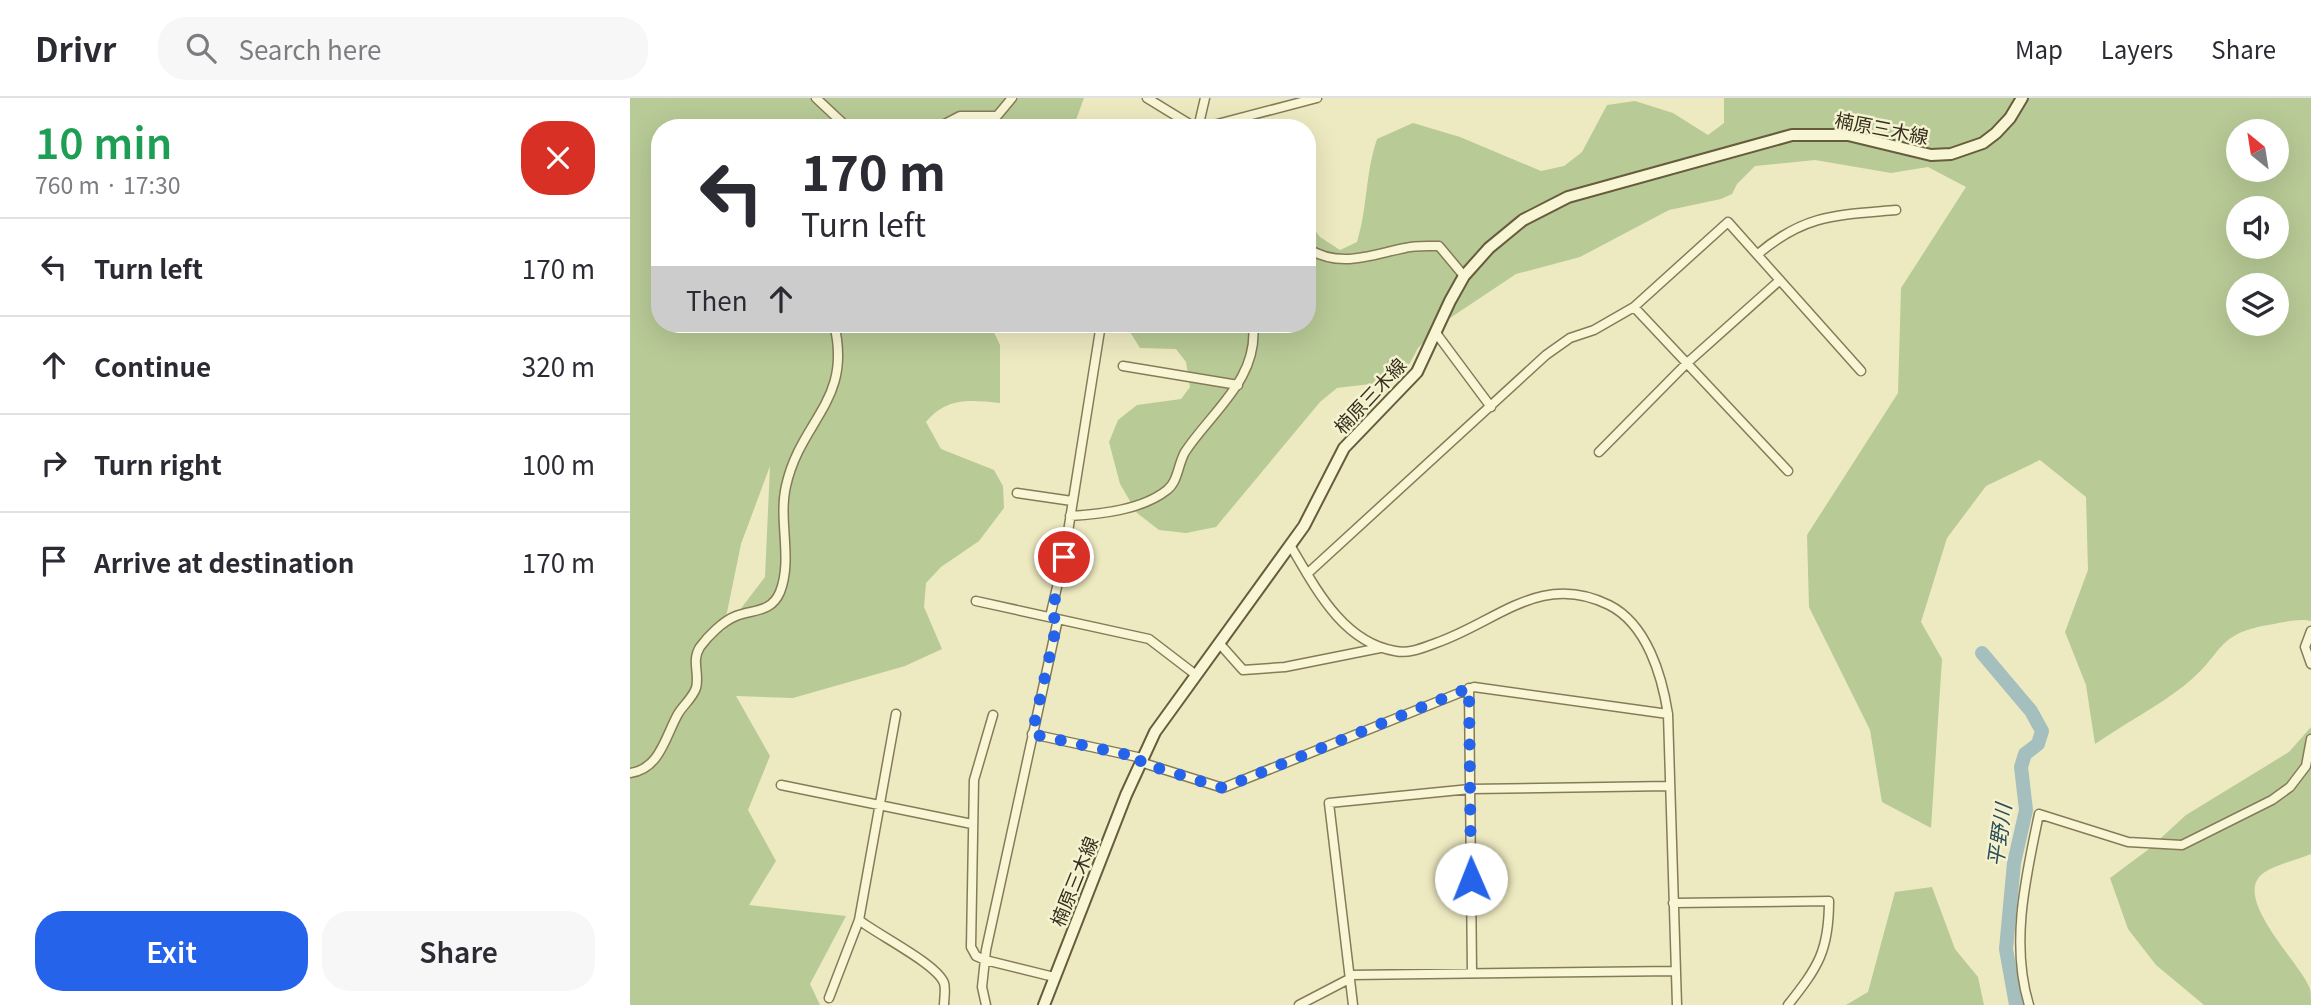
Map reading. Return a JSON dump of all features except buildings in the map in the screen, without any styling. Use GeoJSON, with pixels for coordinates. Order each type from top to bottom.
{"type":"FeatureCollection","features":[{"type":"Feature","properties":{"kind":"main road","name":"楠原三木線"},"geometry":{"type":"LineString","coordinates":[[1044,1005],[1141,760],[1155,732],[1290,545],[1320,499],[1344,448],[1412,379],[1464,276],[1505,233],[1523,220],[1568,197],[1792,135],[1848,135],[1931,155],[1951,154],[1983,142],[1996,133],[2010,118],[2022,98]]}},
{"type":"Feature","properties":{"kind":"street"},"geometry":{"type":"LineString","coordinates":[[816,98],[838,119]]}},
{"type":"Feature","properties":{"kind":"street"},"geometry":{"type":"LineString","coordinates":[[954,119],[960,116],[997,116],[1012,98]]}},
{"type":"Feature","properties":{"kind":"street"},"geometry":{"type":"LineString","coordinates":[[1147,98],[1183,119]]}},
{"type":"Feature","properties":{"kind":"street"},"geometry":{"type":"LineString","coordinates":[[1201,119],[1205,98]]}},
{"type":"Feature","properties":{"kind":"street"},"geometry":{"type":"LineString","coordinates":[[1234,119],[1317,98]]}},
{"type":"Feature","properties":{"kind":"street"},"geometry":{"type":"LineString","coordinates":[[1758,254],[1782,234],[1802,224],[1835,215],[1896,209]]}},
{"type":"Feature","properties":{"kind":"street"},"geometry":{"type":"LineString","coordinates":[[1307,574],[1556,347],[1570,338],[1594,330],[1634,307],[1728,222],[1861,371]]}},
{"type":"Feature","properties":{"kind":"street"},"geometry":{"type":"LineString","coordinates":[[1316,254],[1343,261],[1409,247],[1439,246],[1464,276]]}},
{"type":"Feature","properties":{"kind":"street"},"geometry":{"type":"LineString","coordinates":[[1599,452],[1686,364],[1780,280]]}},
{"type":"Feature","properties":{"kind":"street"},"geometry":{"type":"LineString","coordinates":[[1634,307],[1788,471]]}},
{"type":"Feature","properties":{"kind":"street"},"geometry":{"type":"LineString","coordinates":[[630,773],[639,772],[652,764],[676,716],[695,690],[695,662],[700,647],[727,621],[738,615],[758,613],[773,603],[780,591],[785,572],[783,502],[786,484],[797,452],[833,392],[839,369],[836,333]]}},
{"type":"Feature","properties":{"kind":"street"},"geometry":{"type":"LineString","coordinates":[[986,1005],[982,987],[985,960],[1054,618],[1100,333]]}},
{"type":"Feature","properties":{"kind":"street"},"geometry":{"type":"LineString","coordinates":[[1070,516],[1137,505],[1169,489],[1186,451],[1238,385],[1249,363],[1252,333]]}},
{"type":"Feature","properties":{"kind":"street"},"geometry":{"type":"LineString","coordinates":[[1436,333],[1491,407]]}},
{"type":"Feature","properties":{"kind":"street"},"geometry":{"type":"LineString","coordinates":[[1123,366],[1238,385]]}},
{"type":"Feature","properties":{"kind":"street"},"geometry":{"type":"LineString","coordinates":[[1017,493],[1072,501]]}},
{"type":"Feature","properties":{"kind":"street"},"geometry":{"type":"LineString","coordinates":[[1290,545],[1343,624],[1369,643],[1383,648],[1413,651],[1447,639],[1517,604],[1552,594],[1578,594],[1614,608],[1639,632],[1664,691],[1668,714],[1677,1005]]}},
{"type":"Feature","properties":{"kind":"street"},"geometry":{"type":"LineString","coordinates":[[976,601],[1149,639],[1196,675]]}},
{"type":"Feature","properties":{"kind":"street"},"geometry":{"type":"LineString","coordinates":[[2311,631],[2305,647],[2311,664]]}},
{"type":"Feature","properties":{"kind":"street"},"geometry":{"type":"LineString","coordinates":[[1219,643],[1243,670],[1285,667],[1383,648]]}},
{"type":"Feature","properties":{"kind":"street"},"geometry":{"type":"LineString","coordinates":[[1032,734],[1141,760],[1223,788],[1469,688],[1668,714]]}},
{"type":"Feature","properties":{"kind":"street"},"geometry":{"type":"LineString","coordinates":[[1469,688],[1472,974]]}},
{"type":"Feature","properties":{"kind":"street"},"geometry":{"type":"LineString","coordinates":[[829,998],[859,920],[896,714]]}},
{"type":"Feature","properties":{"kind":"street"},"geometry":{"type":"LineString","coordinates":[[993,715],[974,780],[971,947],[976,956],[985,960],[1054,976]]}},
{"type":"Feature","properties":{"kind":"street"},"geometry":{"type":"LineString","coordinates":[[2029,1005],[2021,961],[2020,925],[2039,814],[2127,842],[2182,845],[2272,800],[2290,787],[2306,766],[2311,739]]}},
{"type":"Feature","properties":{"kind":"street"},"geometry":{"type":"LineString","coordinates":[[781,785],[972,824]]}},
{"type":"Feature","properties":{"kind":"street"},"geometry":{"type":"LineString","coordinates":[[1353,1005],[1329,803],[1470,789],[1669,786]]}},
{"type":"Feature","properties":{"kind":"street"},"geometry":{"type":"LineString","coordinates":[[1673,903],[1829,901],[1827,943],[1809,978],[1788,1005]]}},
{"type":"Feature","properties":{"kind":"street"},"geometry":{"type":"LineString","coordinates":[[859,920],[880,937],[933,966],[944,983],[944,1005]]}},
{"type":"Feature","properties":{"kind":"street"},"geometry":{"type":"LineString","coordinates":[[1299,1005],[1350,977],[1675,971]]}},
{"type":"Feature","properties":{"kind":"green space"},"geometry":{"type":"Polygon","coordinates":[[[630,98],[1084,98],[1076,119],[651,119],[651,333],[994,333],[1000,345],[1000,403],[968,401],[950,404],[926,422],[941,449],[994,470],[1003,486],[1004,508],[979,541],[941,567],[926,583],[924,607],[942,649],[905,666],[793,698],[736,696],[770,756],[748,810],[776,861],[749,905],[846,916],[810,984],[820,1005],[630,1005],[630,98]],[[770,466],[741,544],[723,632],[765,577],[770,466]]]}},
{"type":"Feature","properties":{"kind":"green space"},"geometry":{"type":"Polygon","coordinates":[[[1724,98],[2311,98],[2311,621],[2288,621],[2240,633],[2222,646],[2185,685],[2095,744],[2086,685],[2065,632],[2088,570],[2086,497],[2040,460],[1986,486],[1947,538],[1921,622],[1942,659],[1931,828],[1882,802],[1870,730],[1809,607],[1807,535],[1898,393],[1901,288],[1966,187],[1928,167],[1891,173],[1815,160],[1755,166],[1737,184],[1732,194],[1721,199],[1669,210],[1580,257],[1516,274],[1444,322],[1418,348],[1404,374],[1387,382],[1337,388],[1320,402],[1216,527],[1186,533],[1159,530],[1137,513],[1120,484],[1109,442],[1118,420],[1137,405],[1181,399],[1190,387],[1186,362],[1176,349],[1140,348],[1131,333],[1316,333],[1316,231],[1340,250],[1357,242],[1377,139],[1413,123],[1460,137],[1541,171],[1564,166],[1582,152],[1607,105],[1635,101],[1673,113],[1708,135],[1724,123],[1724,98]]]}},
{"type":"Feature","properties":{"kind":"green space"},"geometry":{"type":"Polygon","coordinates":[[[2311,727],[2311,854],[2265,872],[2256,883],[2255,896],[2270,929],[2304,977],[2310,989],[2311,1005],[2204,1005],[2156,965],[2128,929],[2110,878],[2149,849],[2186,815],[2289,752],[2311,727]]]}},
{"type":"Feature","properties":{"kind":"green space"},"geometry":{"type":"Polygon","coordinates":[[[1932,887],[1955,949],[1978,977],[1984,1005],[1846,1005],[1868,992],[1895,892],[1932,887]]]}},
{"type":"Feature","properties":{"kind":"waterway","name":"平野川"},"geometry":{"type":"LineString","coordinates":[[1982,653],[2031,711],[2042,731],[2038,744],[2025,754],[2021,767],[2026,810],[2014,863],[2006,949],[2016,1005]]}},
{"type":"Feature","properties":{"kind":"route"},"geometry":{"type":"LineString","coordinates":[[1064,557],[1051,617],[1058,619],[1032,734],[1142,758],[1140,762],[1223,788],[1469,688],[1471,879]]}}]}
